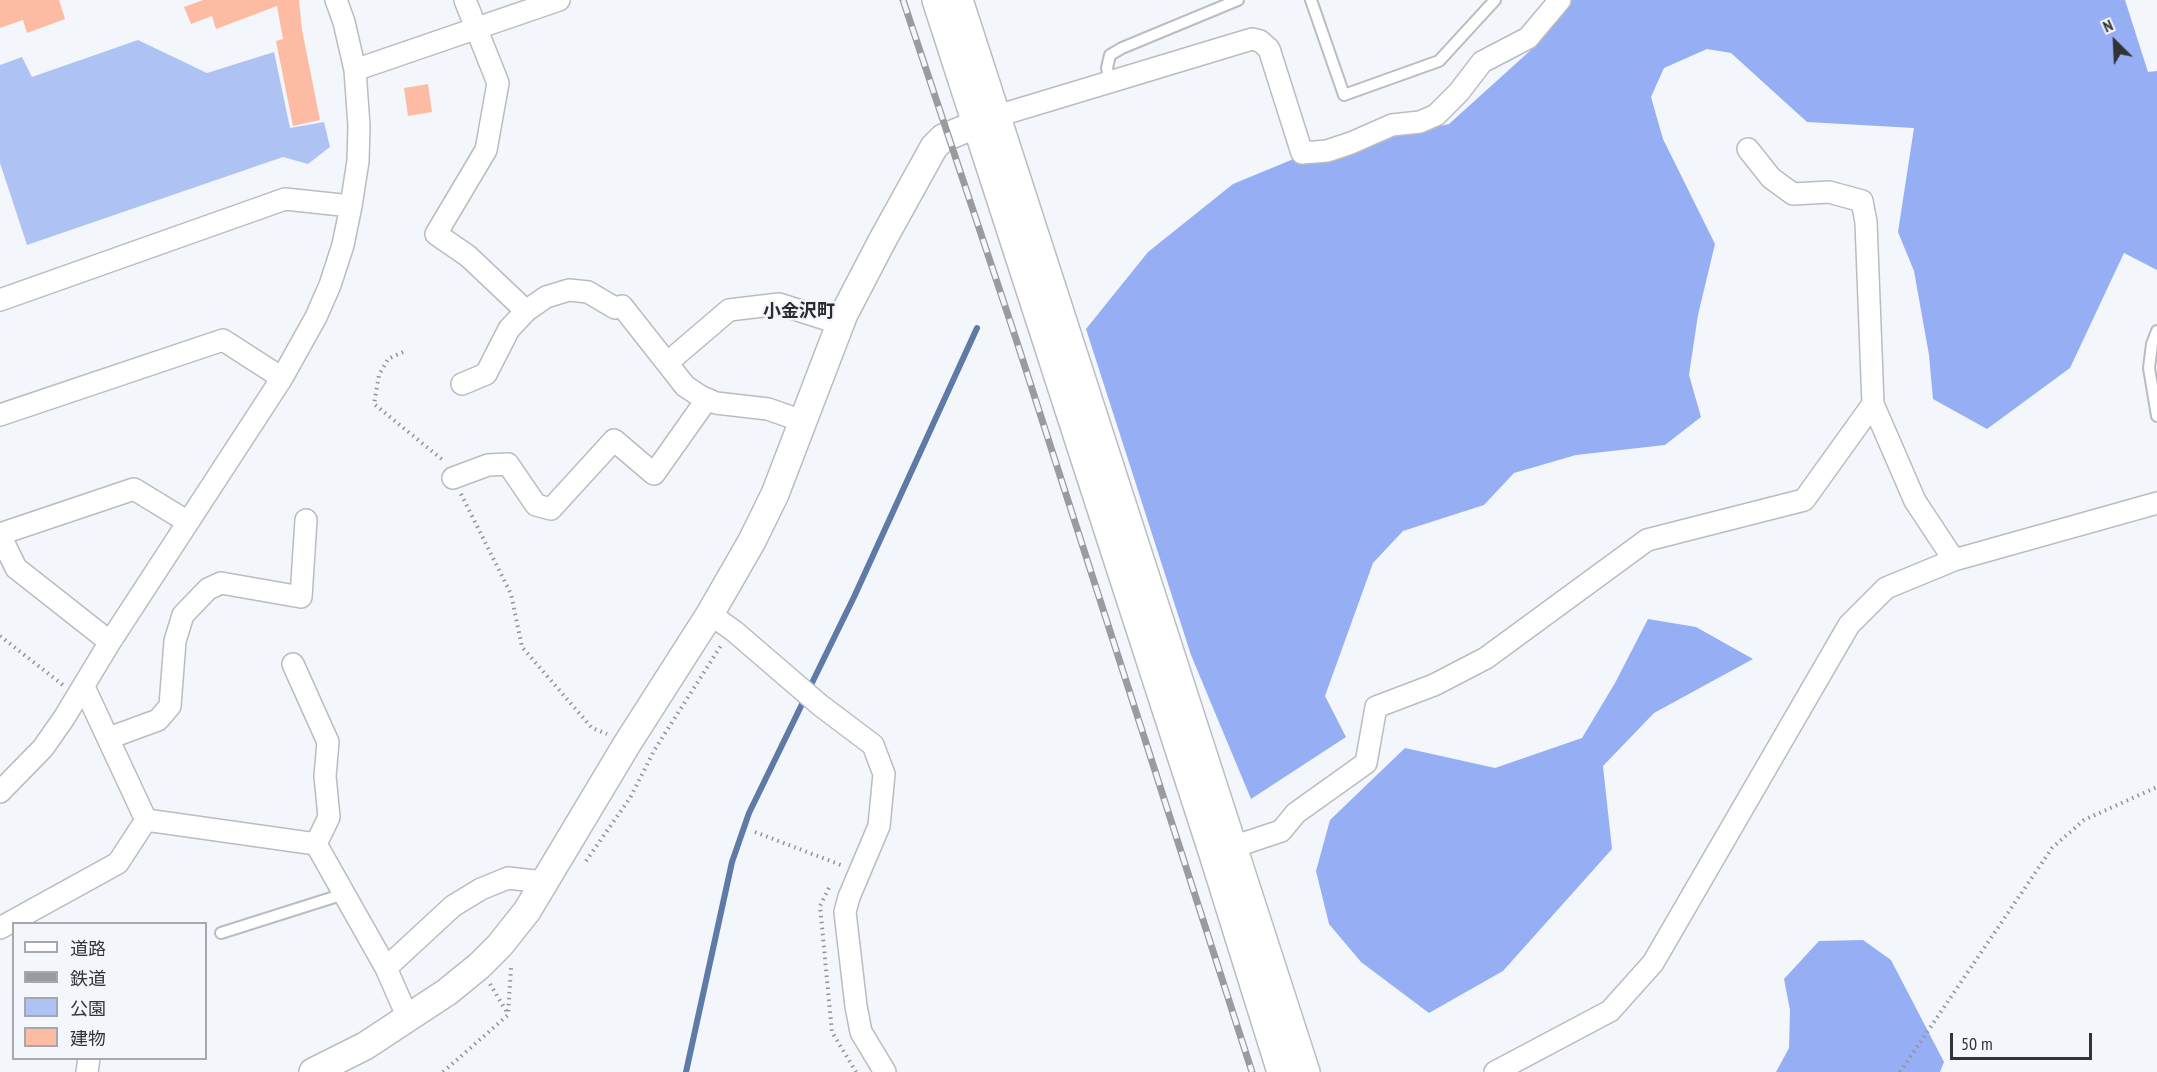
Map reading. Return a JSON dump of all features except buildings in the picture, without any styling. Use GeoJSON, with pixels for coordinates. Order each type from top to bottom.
{"type":"FeatureCollection","features":[{"type":"Feature","properties":{"kind":"street"},"geometry":{"type":"LineString","coordinates":[[0,792],[44,748],[76,687],[110,642],[282,378],[316,317],[330,285],[351,206],[359,138],[355,70],[344,22],[336,0]]}},
{"type":"Feature","properties":{"kind":"street"},"geometry":{"type":"LineString","coordinates":[[465,0],[498,83],[486,150],[436,234],[468,256],[526,311]]}},
{"type":"Feature","properties":{"kind":"street"},"geometry":{"type":"LineString","coordinates":[[355,70],[559,0]]}},
{"type":"Feature","properties":{"kind":"street"},"geometry":{"type":"LineString","coordinates":[[936,0],[986,120],[1233,847],[1306,1072]]}},
{"type":"Feature","properties":{"kind":"street"},"geometry":{"type":"LineString","coordinates":[[959,0],[986,120],[1281,1072]]}},
{"type":"Feature","properties":{"kind":"street"},"geometry":{"type":"LineString","coordinates":[[313,1072],[365,1046],[447,992],[501,945],[514,928],[710,614],[752,541],[775,494],[841,324],[877,250],[934,147],[943,138],[986,120],[1252,39],[1260,41],[1269,49],[1302,153],[1327,151],[1392,125],[1420,122],[1436,115],[1459,92],[1482,62],[1528,39],[1560,0]]}},
{"type":"Feature","properties":{"kind":"street"},"geometry":{"type":"LineString","coordinates":[[1748,149],[1772,178],[1793,194],[1829,192],[1862,201],[1866,222],[1873,404],[1915,501],[1954,560]]}},
{"type":"Feature","properties":{"kind":"street"},"geometry":{"type":"LineString","coordinates":[[0,300],[285,199],[351,206]]}},
{"type":"Feature","properties":{"kind":"street"},"geometry":{"type":"LineString","coordinates":[[462,384],[486,374],[509,329],[526,311],[546,297],[569,290],[588,292],[615,308],[622,306],[685,386],[716,403],[768,409],[802,421]]}},
{"type":"Feature","properties":{"kind":"street"},"geometry":{"type":"LineString","coordinates":[[666,363],[729,310],[779,304],[841,324]]}},
{"type":"Feature","properties":{"kind":"street"},"geometry":{"type":"LineString","coordinates":[[0,415],[223,340],[282,378]]}},
{"type":"Feature","properties":{"kind":"street"},"geometry":{"type":"LineString","coordinates":[[453,478],[488,465],[508,464],[536,505],[551,509],[614,440],[654,474],[707,399]]}},
{"type":"Feature","properties":{"kind":"street"},"geometry":{"type":"LineString","coordinates":[[1233,847],[1281,831],[1296,813],[1366,763],[1376,707],[1434,685],[1486,658],[1647,540],[1804,500],[1873,404]]}},
{"type":"Feature","properties":{"kind":"street"},"geometry":{"type":"LineString","coordinates":[[110,642],[16,568],[0,534],[134,489],[188,522]]}},
{"type":"Feature","properties":{"kind":"street"},"geometry":{"type":"LineString","coordinates":[[1495,1072],[1610,1011],[1653,963],[1849,625],[1886,588],[1954,560],[2157,502]]}},
{"type":"Feature","properties":{"kind":"street"},"geometry":{"type":"LineString","coordinates":[[109,738],[158,720],[170,706],[175,641],[183,615],[208,589],[221,583],[301,597],[306,520]]}},
{"type":"Feature","properties":{"kind":"street"},"geometry":{"type":"LineString","coordinates":[[710,614],[734,631],[820,705],[873,745],[884,774],[879,826],[845,912],[861,1032],[885,1072]]}},
{"type":"Feature","properties":{"kind":"street"},"geometry":{"type":"LineString","coordinates":[[293,664],[328,742],[325,776],[329,817],[316,844]]}},
{"type":"Feature","properties":{"kind":"street"},"geometry":{"type":"LineString","coordinates":[[76,687],[109,738],[146,820]]}},
{"type":"Feature","properties":{"kind":"street"},"geometry":{"type":"LineString","coordinates":[[146,820],[316,844]]}},
{"type":"Feature","properties":{"kind":"street"},"geometry":{"type":"LineString","coordinates":[[0,928],[118,863],[146,820]]}},
{"type":"Feature","properties":{"kind":"street"},"geometry":{"type":"LineString","coordinates":[[316,844],[386,968],[408,1018]]}},
{"type":"Feature","properties":{"kind":"street"},"geometry":{"type":"LineString","coordinates":[[386,968],[453,906],[481,889],[508,878],[544,882]]}},
{"type":"Feature","properties":{"kind":"lane"},"geometry":{"type":"LineString","coordinates":[[1110,82],[1107,68],[1110,55],[1238,0]]}},
{"type":"Feature","properties":{"kind":"lane"},"geometry":{"type":"LineString","coordinates":[[1311,0],[1344,94],[1439,61],[1495,0]]}},
{"type":"Feature","properties":{"kind":"lane"},"geometry":{"type":"LineString","coordinates":[[2157,331],[2152,344],[2149,368],[2157,416]]}},
{"type":"Feature","properties":{"kind":"lane"},"geometry":{"type":"LineString","coordinates":[[221,933],[344,894]]}},
{"type":"Feature","properties":{"kind":"path"},"geometry":{"type":"LineString","coordinates":[[403,352],[388,358],[378,375],[374,404],[444,461],[511,594],[522,648],[592,728],[627,744]]}},
{"type":"Feature","properties":{"kind":"path"},"geometry":{"type":"LineString","coordinates":[[583,865],[630,798],[655,749],[718,648],[734,631]]}},
{"type":"Feature","properties":{"kind":"path"},"geometry":{"type":"LineString","coordinates":[[0,636],[76,687]]}},
{"type":"Feature","properties":{"kind":"path"},"geometry":{"type":"LineString","coordinates":[[1900,1072],[2052,848],[2084,820],[2157,787]]}},
{"type":"Feature","properties":{"kind":"path"},"geometry":{"type":"LineString","coordinates":[[755,832],[842,864],[836,875]]}},
{"type":"Feature","properties":{"kind":"path"},"geometry":{"type":"LineString","coordinates":[[831,885],[820,906],[832,1032],[856,1072]]}},
{"type":"Feature","properties":{"kind":"path"},"geometry":{"type":"LineString","coordinates":[[443,1072],[508,1015],[510,970],[516,960]]}},
{"type":"Feature","properties":{"kind":"path"},"geometry":{"type":"LineString","coordinates":[[479,966],[508,1015]]}},
{"type":"Feature","properties":{"kind":"green space"},"geometry":{"type":"Polygon","coordinates":[[[138,40],[207,73],[274,52],[290,128],[324,122],[330,147],[308,164],[283,157],[27,245],[0,163],[0,65],[22,57],[32,77],[138,40]]]}},
{"type":"Feature","properties":{"kind":"shaded area"},"geometry":{"type":"Polygon","coordinates":[[[1572,0],[2125,0],[2148,72],[2157,71],[2157,270],[2124,253],[2070,368],[1987,429],[1933,399],[1929,355],[1914,271],[1898,232],[1914,128],[1807,122],[1731,53],[1707,49],[1664,68],[1651,97],[1663,139],[1715,244],[1698,315],[1689,375],[1701,417],[1665,445],[1576,455],[1514,473],[1484,505],[1403,531],[1373,563],[1325,696],[1346,737],[1251,799],[1191,655],[1086,329],[1148,252],[1233,184],[1296,158],[1449,124],[1532,49],[1572,0]]]}},
{"type":"Feature","properties":{"kind":"shaded area"},"geometry":{"type":"Polygon","coordinates":[[[1648,619],[1696,627],[1753,659],[1654,713],[1603,766],[1612,849],[1503,971],[1429,1013],[1361,962],[1329,924],[1316,871],[1330,820],[1405,748],[1495,768],[1582,738],[1615,683],[1648,619]]]}},
{"type":"Feature","properties":{"kind":"shaded area"},"geometry":{"type":"Polygon","coordinates":[[[1863,940],[1891,960],[1944,1062],[1940,1072],[1776,1072],[1789,1048],[1790,1010],[1784,979],[1819,941],[1863,940]]]}},
{"type":"Feature","properties":{"kind":"waterway"},"geometry":{"type":"LineString","coordinates":[[809,689],[854,597],[977,328]]}},
{"type":"Feature","properties":{"kind":"waterway"},"geometry":{"type":"LineString","coordinates":[[686,1072],[732,862],[749,813],[805,698]]}},
{"type":"Feature","properties":{"kind":"railway"},"geometry":{"type":"LineString","coordinates":[[903,0],[1016,339],[1252,1072]]}},
{"type":"Feature","properties":{"kind":"district","name":"小金沢町"},"geometry":{"type":"Point","coordinates":[799,312]}}]}
